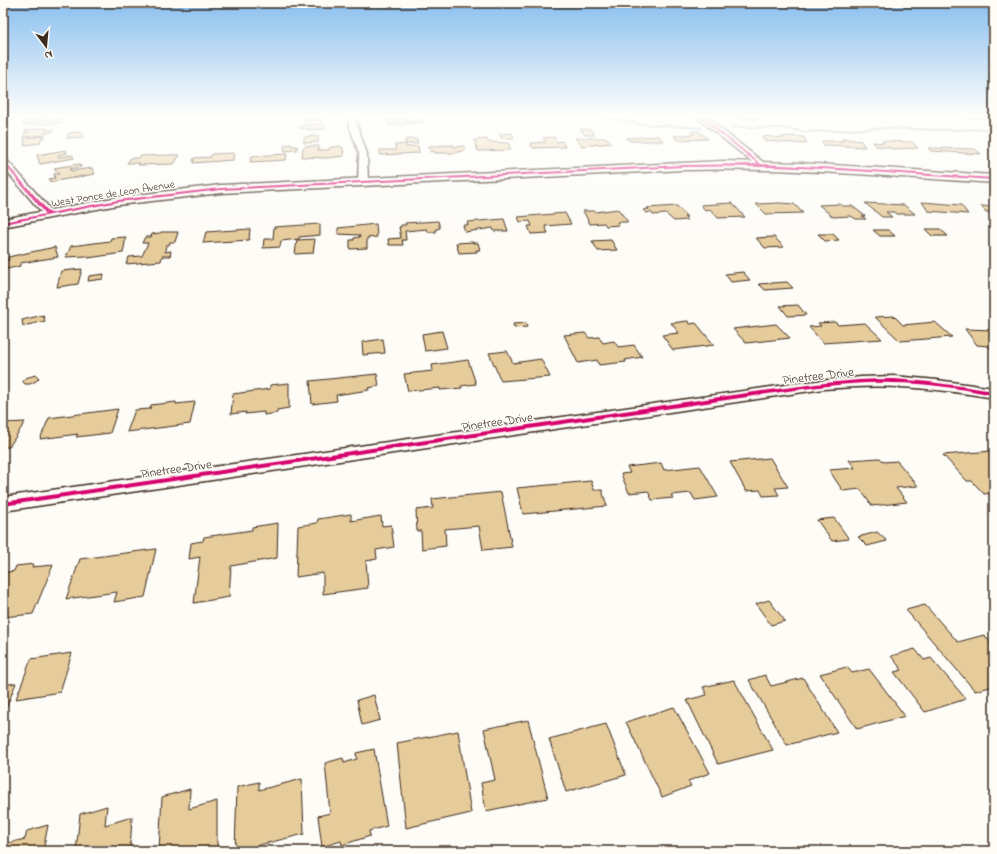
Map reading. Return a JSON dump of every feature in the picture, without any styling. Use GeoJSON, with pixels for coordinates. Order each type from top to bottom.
{"type":"FeatureCollection","features":[{"type":"Feature","properties":{"kind":"main road","name":"West Ponce de Leon Avenue"},"geometry":{"type":"LineString","coordinates":[[3,223],[111,202],[240,188],[684,166],[760,164],[994,179]]}},
{"type":"Feature","properties":{"kind":"street"},"geometry":{"type":"LineString","coordinates":[[363,155],[363,182]]}},
{"type":"Feature","properties":{"kind":"street"},"geometry":{"type":"LineString","coordinates":[[748,155],[760,164]]}},
{"type":"Feature","properties":{"kind":"street"},"geometry":{"type":"LineString","coordinates":[[3,161],[48,214]]}},
{"type":"Feature","properties":{"kind":"street","name":"Pinetree Drive"},"geometry":{"type":"LineString","coordinates":[[3,504],[733,397],[850,382],[918,382],[994,394]]}},
{"type":"Feature","properties":{"kind":"building"},"geometry":{"type":"Polygon","coordinates":[[[37,155],[59,155],[59,157],[72,155],[74,158],[40,164],[37,155]]]}},
{"type":"Feature","properties":{"kind":"building"},"geometry":{"type":"Polygon","coordinates":[[[180,155],[174,164],[138,165],[140,163],[127,163],[131,158],[139,158],[141,156],[180,155]]]}},
{"type":"Feature","properties":{"kind":"building"},"geometry":{"type":"Polygon","coordinates":[[[212,155],[234,155],[233,160],[193,163],[194,158],[211,157],[212,155]]]}},
{"type":"Feature","properties":{"kind":"building"},"geometry":{"type":"Polygon","coordinates":[[[287,155],[286,160],[250,162],[252,156],[287,155]]]}},
{"type":"Feature","properties":{"kind":"building"},"geometry":{"type":"Polygon","coordinates":[[[302,155],[344,156],[326,158],[302,157],[302,155]]]}},
{"type":"Feature","properties":{"kind":"building"},"geometry":{"type":"Polygon","coordinates":[[[80,164],[81,167],[70,169],[71,171],[92,168],[95,174],[50,182],[49,179],[55,178],[54,174],[59,174],[54,168],[80,164]]]}},
{"type":"Feature","properties":{"kind":"building"},"geometry":{"type":"Polygon","coordinates":[[[922,202],[961,205],[968,214],[928,211],[922,202]]]}},
{"type":"Feature","properties":{"kind":"building"},"geometry":{"type":"Polygon","coordinates":[[[732,203],[745,217],[718,218],[710,209],[705,210],[701,205],[732,203]]]}},
{"type":"Feature","properties":{"kind":"building"},"geometry":{"type":"Polygon","coordinates":[[[865,203],[904,205],[915,214],[896,214],[894,212],[886,212],[892,217],[882,217],[865,203]]]}},
{"type":"Feature","properties":{"kind":"building"},"geometry":{"type":"Polygon","coordinates":[[[756,204],[794,204],[803,213],[766,214],[756,204]]]}},
{"type":"Feature","properties":{"kind":"building"},"geometry":{"type":"Polygon","coordinates":[[[840,204],[843,206],[852,206],[865,216],[862,216],[866,219],[856,219],[851,216],[833,217],[819,205],[840,204]]]}},
{"type":"Feature","properties":{"kind":"building"},"geometry":{"type":"Polygon","coordinates":[[[677,206],[687,217],[684,217],[687,220],[674,221],[666,214],[653,215],[651,212],[646,213],[643,210],[649,209],[647,208],[677,206]]]}},
{"type":"Feature","properties":{"kind":"building"},"geometry":{"type":"Polygon","coordinates":[[[981,206],[994,207],[994,213],[986,212],[981,206]]]}},
{"type":"Feature","properties":{"kind":"building"},"geometry":{"type":"Polygon","coordinates":[[[618,209],[628,222],[617,222],[619,225],[606,226],[604,223],[590,224],[583,211],[596,212],[618,209]]]}},
{"type":"Feature","properties":{"kind":"building"},"geometry":{"type":"Polygon","coordinates":[[[565,213],[571,224],[545,226],[548,233],[531,234],[528,226],[532,226],[530,221],[520,222],[518,217],[565,213]]]}},
{"type":"Feature","properties":{"kind":"building"},"geometry":{"type":"Polygon","coordinates":[[[504,219],[508,231],[494,231],[493,228],[465,232],[463,225],[468,225],[467,222],[504,219]]]}},
{"type":"Feature","properties":{"kind":"building"},"geometry":{"type":"Polygon","coordinates":[[[438,221],[440,228],[436,229],[436,232],[428,232],[427,229],[405,231],[406,240],[402,240],[403,245],[389,245],[388,239],[401,238],[399,227],[401,227],[401,225],[406,225],[405,223],[438,221]]]}},
{"type":"Feature","properties":{"kind":"building"},"geometry":{"type":"Polygon","coordinates":[[[320,224],[320,235],[299,237],[299,239],[281,241],[280,247],[263,248],[264,239],[273,239],[274,227],[320,224]]]}},
{"type":"Feature","properties":{"kind":"building"},"geometry":{"type":"Polygon","coordinates":[[[376,224],[377,237],[367,238],[367,248],[350,249],[350,240],[360,237],[359,235],[338,234],[338,228],[376,224]]]}},
{"type":"Feature","properties":{"kind":"building"},"geometry":{"type":"Polygon","coordinates":[[[250,229],[249,240],[203,243],[206,232],[250,229]]]}},
{"type":"Feature","properties":{"kind":"building"},"geometry":{"type":"Polygon","coordinates":[[[925,229],[940,229],[948,236],[932,236],[925,229]]]}},
{"type":"Feature","properties":{"kind":"building"},"geometry":{"type":"Polygon","coordinates":[[[873,230],[888,230],[895,236],[880,236],[873,230]]]}},
{"type":"Feature","properties":{"kind":"building"},"geometry":{"type":"Polygon","coordinates":[[[161,232],[178,232],[175,242],[170,242],[169,245],[166,245],[165,252],[171,251],[170,256],[162,256],[161,261],[126,264],[129,257],[142,256],[148,243],[142,243],[145,237],[151,237],[152,234],[161,232]]]}},
{"type":"Feature","properties":{"kind":"building"},"geometry":{"type":"Polygon","coordinates":[[[818,234],[833,234],[839,240],[825,241],[818,234]]]}},
{"type":"Feature","properties":{"kind":"building"},"geometry":{"type":"Polygon","coordinates":[[[126,237],[123,253],[88,258],[88,256],[66,257],[71,246],[110,241],[111,238],[126,237]]]}},
{"type":"Feature","properties":{"kind":"building"},"geometry":{"type":"Polygon","coordinates":[[[774,237],[784,247],[765,248],[756,238],[774,237]]]}},
{"type":"Feature","properties":{"kind":"building"},"geometry":{"type":"Polygon","coordinates":[[[315,239],[313,253],[295,254],[297,240],[315,239]]]}},
{"type":"Feature","properties":{"kind":"building"},"geometry":{"type":"Polygon","coordinates":[[[611,240],[617,250],[598,251],[592,241],[611,240]]]}},
{"type":"Feature","properties":{"kind":"building"},"geometry":{"type":"Polygon","coordinates":[[[456,243],[478,243],[480,250],[476,250],[477,252],[459,253],[456,243]]]}},
{"type":"Feature","properties":{"kind":"building"},"geometry":{"type":"Polygon","coordinates":[[[55,247],[58,257],[20,263],[20,266],[3,270],[3,261],[9,260],[8,257],[55,247]]]}},
{"type":"Feature","properties":{"kind":"building"},"geometry":{"type":"Polygon","coordinates":[[[82,269],[78,284],[57,287],[61,271],[82,269]]]}},
{"type":"Feature","properties":{"kind":"building"},"geometry":{"type":"Polygon","coordinates":[[[743,272],[750,280],[731,282],[725,274],[743,272]]]}},
{"type":"Feature","properties":{"kind":"building"},"geometry":{"type":"Polygon","coordinates":[[[104,274],[103,279],[88,281],[89,276],[104,274]]]}},
{"type":"Feature","properties":{"kind":"building"},"geometry":{"type":"Polygon","coordinates":[[[787,282],[793,288],[765,290],[759,284],[787,282]]]}},
{"type":"Feature","properties":{"kind":"building"},"geometry":{"type":"Polygon","coordinates":[[[798,305],[806,315],[788,316],[780,306],[798,305]]]}},
{"type":"Feature","properties":{"kind":"building"},"geometry":{"type":"Polygon","coordinates":[[[43,315],[45,321],[23,326],[22,320],[43,315]]]}},
{"type":"Feature","properties":{"kind":"building"},"geometry":{"type":"Polygon","coordinates":[[[894,316],[903,325],[935,322],[952,337],[900,341],[875,317],[894,316]]]}},
{"type":"Feature","properties":{"kind":"building"},"geometry":{"type":"Polygon","coordinates":[[[688,321],[690,324],[696,323],[714,345],[673,350],[662,335],[679,333],[671,323],[688,321]]]}},
{"type":"Feature","properties":{"kind":"building"},"geometry":{"type":"Polygon","coordinates":[[[835,322],[838,325],[865,323],[882,339],[823,343],[809,327],[821,326],[818,323],[835,322]]]}},
{"type":"Feature","properties":{"kind":"building"},"geometry":{"type":"Polygon","coordinates":[[[526,323],[527,327],[514,328],[513,324],[526,323]]]}},
{"type":"Feature","properties":{"kind":"building"},"geometry":{"type":"Polygon","coordinates":[[[776,324],[790,338],[746,343],[733,329],[776,324]]]}},
{"type":"Feature","properties":{"kind":"building"},"geometry":{"type":"Polygon","coordinates":[[[965,329],[994,330],[994,348],[977,345],[965,329]]]}},
{"type":"Feature","properties":{"kind":"building"},"geometry":{"type":"Polygon","coordinates":[[[442,331],[447,348],[425,351],[422,334],[442,331]]]}},
{"type":"Feature","properties":{"kind":"building"},"geometry":{"type":"Polygon","coordinates":[[[585,333],[589,338],[599,337],[603,343],[614,341],[618,347],[634,345],[642,357],[625,360],[626,362],[599,365],[597,360],[578,363],[564,335],[585,333]]]}},
{"type":"Feature","properties":{"kind":"building"},"geometry":{"type":"Polygon","coordinates":[[[383,339],[385,353],[363,355],[362,342],[383,339]]]}},
{"type":"Feature","properties":{"kind":"building"},"geometry":{"type":"Polygon","coordinates":[[[507,351],[513,363],[541,359],[550,377],[501,381],[489,353],[507,351]]]}},
{"type":"Feature","properties":{"kind":"building"},"geometry":{"type":"Polygon","coordinates":[[[468,360],[476,384],[461,386],[462,388],[440,390],[440,388],[408,391],[404,374],[433,371],[432,365],[468,360]]]}},
{"type":"Feature","properties":{"kind":"building"},"geometry":{"type":"Polygon","coordinates":[[[377,374],[379,386],[368,388],[369,390],[336,395],[337,401],[312,404],[310,381],[377,374]]]}},
{"type":"Feature","properties":{"kind":"building"},"geometry":{"type":"Polygon","coordinates":[[[36,375],[39,378],[36,381],[30,384],[25,384],[23,382],[25,378],[36,375]]]}},
{"type":"Feature","properties":{"kind":"building"},"geometry":{"type":"Polygon","coordinates":[[[289,383],[289,408],[277,410],[277,413],[264,415],[264,412],[231,414],[233,394],[270,389],[270,385],[289,383]]]}},
{"type":"Feature","properties":{"kind":"building"},"geometry":{"type":"Polygon","coordinates":[[[176,402],[176,404],[195,402],[190,424],[127,432],[135,410],[150,409],[151,405],[176,402]]]}},
{"type":"Feature","properties":{"kind":"building"},"geometry":{"type":"Polygon","coordinates":[[[118,409],[110,433],[76,437],[78,434],[40,439],[49,418],[118,409]]]}},
{"type":"Feature","properties":{"kind":"building"},"geometry":{"type":"Polygon","coordinates":[[[25,422],[9,447],[3,447],[3,423],[25,422]]]}},
{"type":"Feature","properties":{"kind":"building"},"geometry":{"type":"Polygon","coordinates":[[[992,451],[994,453],[994,493],[984,494],[972,481],[967,481],[943,455],[992,451]]]}},
{"type":"Feature","properties":{"kind":"building"},"geometry":{"type":"Polygon","coordinates":[[[770,458],[788,487],[775,488],[779,495],[763,496],[760,490],[746,491],[730,462],[770,458]]]}},
{"type":"Feature","properties":{"kind":"building"},"geometry":{"type":"Polygon","coordinates":[[[880,458],[884,462],[897,461],[918,486],[896,488],[907,502],[872,506],[860,489],[843,491],[829,470],[855,468],[849,460],[880,458]]]}},
{"type":"Feature","properties":{"kind":"building"},"geometry":{"type":"Polygon","coordinates":[[[661,463],[664,470],[700,466],[718,497],[695,500],[691,493],[671,495],[673,498],[652,500],[648,491],[629,493],[621,474],[630,473],[627,467],[661,463]]]}},
{"type":"Feature","properties":{"kind":"building"},"geometry":{"type":"Polygon","coordinates":[[[591,481],[594,490],[602,490],[607,506],[523,514],[517,488],[591,481]]]}},
{"type":"Feature","properties":{"kind":"building"},"geometry":{"type":"Polygon","coordinates":[[[501,492],[512,547],[483,550],[479,526],[445,529],[446,546],[422,549],[421,531],[417,531],[416,510],[433,508],[432,499],[501,492]]]}},
{"type":"Feature","properties":{"kind":"building"},"geometry":{"type":"Polygon","coordinates":[[[351,514],[351,521],[381,516],[382,526],[391,525],[394,547],[376,550],[377,559],[366,561],[368,588],[323,594],[323,573],[296,577],[298,526],[317,523],[318,519],[351,514]]]}},
{"type":"Feature","properties":{"kind":"building"},"geometry":{"type":"Polygon","coordinates":[[[834,518],[849,539],[832,541],[817,520],[834,518]]]}},
{"type":"Feature","properties":{"kind":"building"},"geometry":{"type":"Polygon","coordinates":[[[278,523],[277,558],[231,566],[229,597],[194,603],[200,557],[189,559],[191,543],[203,541],[204,537],[252,530],[252,527],[278,523]]]}},
{"type":"Feature","properties":{"kind":"building"},"geometry":{"type":"Polygon","coordinates":[[[877,532],[887,541],[867,546],[858,537],[877,532]]]}},
{"type":"Feature","properties":{"kind":"building"},"geometry":{"type":"Polygon","coordinates":[[[156,549],[145,597],[114,602],[117,592],[66,599],[80,559],[156,549]]]}},
{"type":"Feature","properties":{"kind":"building"},"geometry":{"type":"Polygon","coordinates":[[[34,564],[32,567],[53,565],[33,614],[3,617],[3,573],[14,571],[16,566],[34,564]]]}},
{"type":"Feature","properties":{"kind":"building"},"geometry":{"type":"Polygon","coordinates":[[[769,600],[785,621],[771,625],[756,604],[769,600]]]}},
{"type":"Feature","properties":{"kind":"building"},"geometry":{"type":"Polygon","coordinates":[[[925,605],[958,642],[984,635],[994,646],[994,686],[975,691],[906,610],[925,605]]]}},
{"type":"Feature","properties":{"kind":"building"},"geometry":{"type":"Polygon","coordinates":[[[915,649],[924,660],[931,658],[966,699],[925,712],[894,672],[902,670],[891,656],[915,649]]]}},
{"type":"Feature","properties":{"kind":"building"},"geometry":{"type":"Polygon","coordinates":[[[72,653],[60,692],[16,699],[31,659],[72,653]]]}},
{"type":"Feature","properties":{"kind":"building"},"geometry":{"type":"Polygon","coordinates":[[[847,667],[852,673],[869,669],[905,716],[857,729],[820,674],[847,667]]]}},
{"type":"Feature","properties":{"kind":"building"},"geometry":{"type":"Polygon","coordinates":[[[765,675],[771,686],[803,678],[837,732],[787,745],[749,680],[765,675]]]}},
{"type":"Feature","properties":{"kind":"building"},"geometry":{"type":"Polygon","coordinates":[[[734,680],[773,750],[718,764],[687,700],[707,695],[703,687],[734,680]]]}},
{"type":"Feature","properties":{"kind":"building"},"geometry":{"type":"Polygon","coordinates":[[[16,683],[3,716],[3,685],[16,683]]]}},
{"type":"Feature","properties":{"kind":"building"},"geometry":{"type":"Polygon","coordinates":[[[374,695],[380,720],[362,725],[357,700],[374,695]]]}},
{"type":"Feature","properties":{"kind":"building"},"geometry":{"type":"Polygon","coordinates":[[[674,707],[710,773],[688,781],[691,786],[662,797],[626,722],[674,707]]]}},
{"type":"Feature","properties":{"kind":"building"},"geometry":{"type":"Polygon","coordinates":[[[528,720],[548,798],[486,811],[481,783],[495,780],[484,729],[528,720]]]}},
{"type":"Feature","properties":{"kind":"building"},"geometry":{"type":"Polygon","coordinates":[[[606,724],[626,775],[566,792],[549,739],[606,724]]]}},
{"type":"Feature","properties":{"kind":"building"},"geometry":{"type":"Polygon","coordinates":[[[458,731],[471,813],[406,828],[397,743],[458,731]]]}},
{"type":"Feature","properties":{"kind":"building"},"geometry":{"type":"Polygon","coordinates":[[[374,749],[387,826],[369,831],[370,836],[342,845],[341,841],[322,847],[318,816],[330,813],[325,763],[343,758],[344,763],[357,759],[356,753],[374,749]]]}},
{"type":"Feature","properties":{"kind":"building"},"geometry":{"type":"Polygon","coordinates":[[[302,779],[304,834],[235,851],[237,787],[259,782],[259,790],[302,779]]]}},
{"type":"Feature","properties":{"kind":"building"},"geometry":{"type":"Polygon","coordinates":[[[190,789],[189,809],[217,801],[217,851],[155,851],[159,850],[162,797],[190,789]]]}},
{"type":"Feature","properties":{"kind":"building"},"geometry":{"type":"Polygon","coordinates":[[[107,806],[105,825],[132,817],[130,851],[76,851],[80,814],[107,806]]]}},
{"type":"Feature","properties":{"kind":"building"},"geometry":{"type":"Polygon","coordinates":[[[48,825],[43,851],[3,851],[3,844],[25,839],[27,831],[48,825]]]}},
{"type":"Feature","properties":{"kind":"cycle path"},"geometry":{"type":"LineString","coordinates":[[748,155],[760,164]]}},
{"type":"Feature","properties":{"kind":"cycle path"},"geometry":{"type":"LineString","coordinates":[[3,161],[48,213]]}},
{"type":"Feature","properties":{"kind":"cycle path"},"geometry":{"type":"LineString","coordinates":[[3,223],[118,201],[221,189],[684,166],[762,165],[994,179]]}},
{"type":"Feature","properties":{"kind":"cycle path"},"geometry":{"type":"LineString","coordinates":[[3,504],[824,384],[861,381],[894,381],[937,384],[994,393]]}}]}
